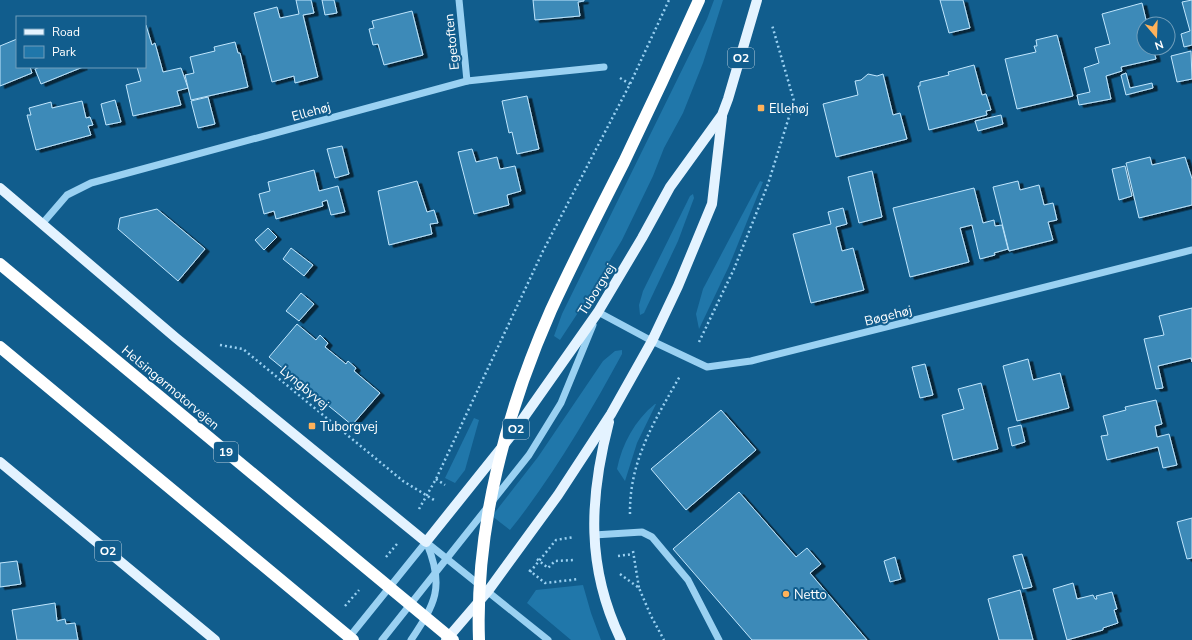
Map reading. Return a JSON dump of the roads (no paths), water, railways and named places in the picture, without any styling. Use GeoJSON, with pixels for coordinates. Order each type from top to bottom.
{"type":"FeatureCollection","features":[{"type":"Feature","properties":{"kind":"highway"},"geometry":{"type":"LineString","coordinates":[[478,640],[477,607],[480,566],[496,479],[515,404],[551,312],[585,237],[623,164],[699,0]]}},
{"type":"Feature","properties":{"kind":"highway","name":"Helsingørmotorvejen"},"geometry":{"type":"LineString","coordinates":[[0,264],[453,640]]}},
{"type":"Feature","properties":{"kind":"highway"},"geometry":{"type":"LineString","coordinates":[[0,348],[353,640]]}},
{"type":"Feature","properties":{"kind":"main road","name":"Tuborgvej"},"geometry":{"type":"LineString","coordinates":[[446,640],[488,591],[558,495],[611,414],[652,341],[678,286],[712,204],[722,115],[733,85],[757,0]]}},
{"type":"Feature","properties":{"kind":"main road","name":"Tuborgvej"},"geometry":{"type":"LineString","coordinates":[[426,542],[510,437],[598,312],[670,187],[722,115]]}},
{"type":"Feature","properties":{"kind":"main road"},"geometry":{"type":"LineString","coordinates":[[0,188],[176,338],[426,542]]}},
{"type":"Feature","properties":{"kind":"main road"},"geometry":{"type":"LineString","coordinates":[[611,414],[603,446],[599,475],[594,535],[595,558],[600,585],[611,618],[621,640]]}},
{"type":"Feature","properties":{"kind":"main road","name":"O2"},"geometry":{"type":"LineString","coordinates":[[1,464],[215,640]]}},
{"type":"Feature","properties":{"kind":"street","name":"Egetoften"},"geometry":{"type":"LineString","coordinates":[[459,0],[467,82]]}},
{"type":"Feature","properties":{"kind":"street","name":"Ellehøj"},"geometry":{"type":"LineString","coordinates":[[42,224],[68,195],[92,183],[467,82],[604,67]]}},
{"type":"Feature","properties":{"kind":"street","name":"Bøgehøj"},"geometry":{"type":"LineString","coordinates":[[598,312],[652,341],[707,367],[751,361],[1192,250]]}},
{"type":"Feature","properties":{"kind":"street"},"geometry":{"type":"LineString","coordinates":[[382,640],[529,455],[561,403],[598,312]]}},
{"type":"Feature","properties":{"kind":"street"},"geometry":{"type":"LineString","coordinates":[[594,535],[642,532],[652,537],[688,580],[719,640]]}},
{"type":"Feature","properties":{"kind":"street"},"geometry":{"type":"LineString","coordinates":[[426,542],[548,640]]}},
{"type":"Feature","properties":{"kind":"street"},"geometry":{"type":"LineString","coordinates":[[411,640],[429,613],[434,600],[436,572],[426,542]]}},
{"type":"Feature","properties":{"kind":"street","name":"Tuborgvej"},"geometry":{"type":"LineString","coordinates":[[347,640],[426,542]]}},
{"type":"Feature","properties":{"kind":"place","name":"Ellehøj"},"geometry":{"type":"Point","coordinates":[761,108]}},
{"type":"Feature","properties":{"kind":"place","name":"Tuborgvej"},"geometry":{"type":"Point","coordinates":[312,426]}},
{"type":"Feature","properties":{"kind":"place","name":"Netto"},"geometry":{"type":"Point","coordinates":[786,594]}}]}
